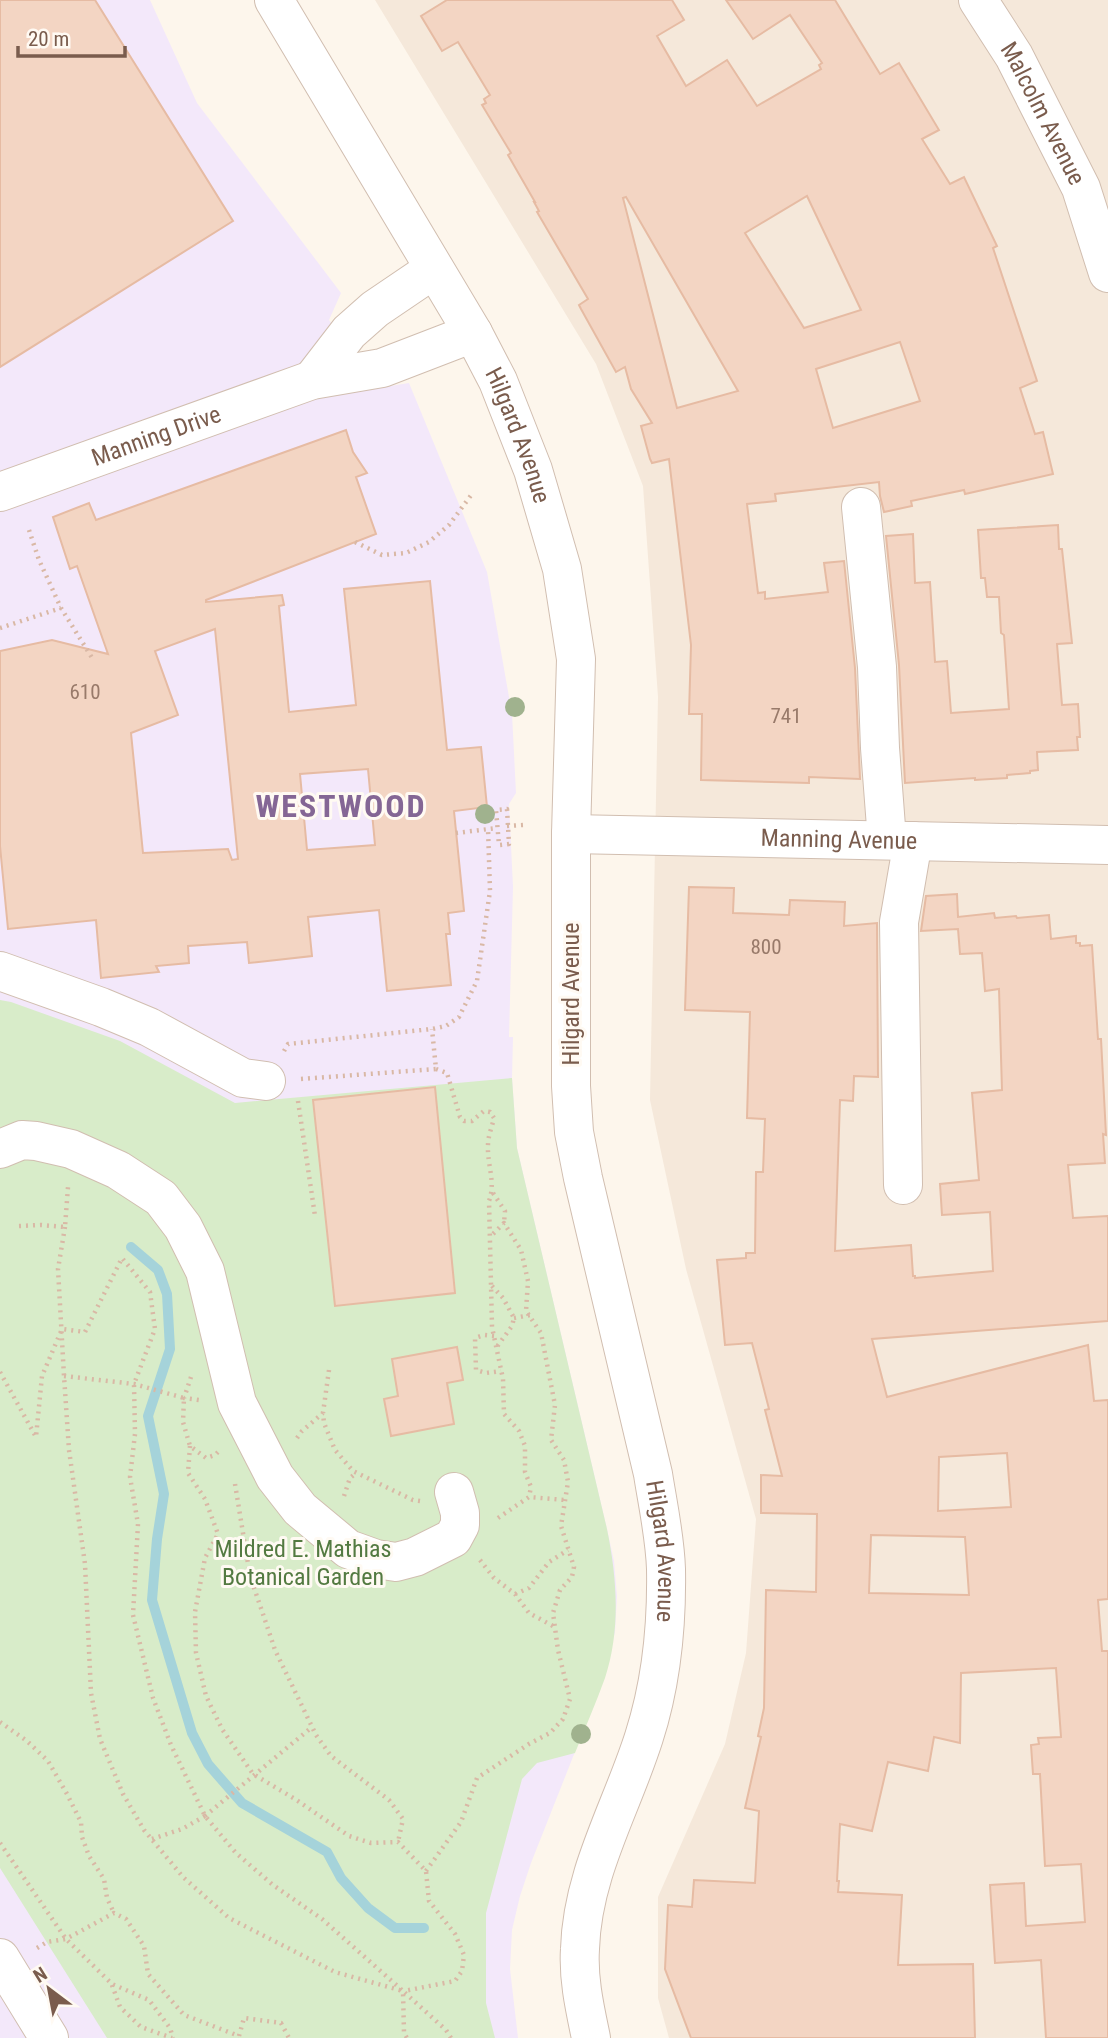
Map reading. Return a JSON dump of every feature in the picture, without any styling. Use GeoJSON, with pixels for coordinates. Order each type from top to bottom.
{"type":"FeatureCollection","features":[{"type":"Feature","properties":{"kind":"street","name":"Hilgard Avenue"},"geometry":{"type":"LineString","coordinates":[[274,0],[473,333],[498,382],[533,470],[562,569],[576,659],[571,834],[571,1086],[574,1132],[653,1474],[666,1569],[664,1626],[657,1681],[644,1736],[598,1857],[586,1899],[579,1949],[583,1997],[591,2038]]}},
{"type":"Feature","properties":{"kind":"street","name":"Malcolm Avenue"},"geometry":{"type":"LineString","coordinates":[[978,0],[1094,182],[1108,273]]}},
{"type":"Feature","properties":{"kind":"street"},"geometry":{"type":"LineString","coordinates":[[312,380],[349,332],[375,309],[434,270]]}},
{"type":"Feature","properties":{"kind":"street","name":"Manning Drive"},"geometry":{"type":"LineString","coordinates":[[0,492],[312,380],[382,368],[473,333]]}},
{"type":"Feature","properties":{"kind":"street"},"geometry":{"type":"LineString","coordinates":[[860,507],[877,667],[880,748],[900,841],[903,1185]]}},
{"type":"Feature","properties":{"kind":"street","name":"Manning Avenue"},"geometry":{"type":"LineString","coordinates":[[571,834],[1108,845]]}},
{"type":"Feature","properties":{"kind":"street"},"geometry":{"type":"LineString","coordinates":[[0,971],[149,1027],[243,1078],[280,1080]]}},
{"type":"Feature","properties":{"kind":"street"},"geometry":{"type":"LineString","coordinates":[[0,1149],[22,1140],[71,1149],[118,1170],[161,1198],[183,1227],[205,1271],[237,1403],[275,1478],[300,1509],[348,1549],[376,1559],[396,1562],[453,1538],[460,1525],[456,1497]]}},
{"type":"Feature","properties":{"kind":"street"},"geometry":{"type":"LineString","coordinates":[[0,1958],[50,2038]]}},
{"type":"Feature","properties":{"kind":"path"},"geometry":{"type":"LineString","coordinates":[[355,542],[382,555],[406,553],[429,542],[449,525],[472,494]]}},
{"type":"Feature","properties":{"kind":"path"},"geometry":{"type":"LineString","coordinates":[[29,530],[39,560],[61,608],[94,661]]}},
{"type":"Feature","properties":{"kind":"path"},"geometry":{"type":"LineString","coordinates":[[0,628],[61,608]]}},
{"type":"Feature","properties":{"kind":"path"},"geometry":{"type":"LineString","coordinates":[[496,810],[506,810],[507,826],[509,844],[499,845],[496,810]]}},
{"type":"Feature","properties":{"kind":"path"},"geometry":{"type":"LineString","coordinates":[[507,826],[523,825]]}},
{"type":"Feature","properties":{"kind":"path"},"geometry":{"type":"LineString","coordinates":[[315,1216],[280,1080],[288,1044],[432,1029],[446,1026],[459,1017],[477,981],[490,891],[488,828]]}},
{"type":"Feature","properties":{"kind":"path"},"geometry":{"type":"LineString","coordinates":[[456,833],[497,828]]}},
{"type":"Feature","properties":{"kind":"path"},"geometry":{"type":"LineString","coordinates":[[432,1029],[436,1069]]}},
{"type":"Feature","properties":{"kind":"path"},"geometry":{"type":"LineString","coordinates":[[280,1080],[436,1069],[447,1073],[460,1117],[464,1121],[472,1121],[484,1111],[490,1112],[494,1118],[488,1143],[492,1193],[489,1201],[491,1285],[495,1349],[501,1371],[504,1414],[519,1431],[525,1446],[525,1472],[531,1487],[528,1497],[565,1500]]}},
{"type":"Feature","properties":{"kind":"path"},"geometry":{"type":"LineString","coordinates":[[71,1149],[65,1227],[58,1269],[69,1450],[85,1564],[91,1693],[100,1739],[123,1794],[144,1830],[183,1877],[229,1918],[335,1972],[403,1991],[455,1981],[462,1971],[464,1955],[455,1934],[429,1901],[426,1871],[398,1842],[371,1843],[349,1836],[253,1774],[222,1729],[206,1696],[196,1653],[195,1612],[205,1558],[218,1534],[205,1499],[188,1473],[190,1446]]}},
{"type":"Feature","properties":{"kind":"path"},"geometry":{"type":"LineString","coordinates":[[426,1871],[461,1822],[477,1778],[550,1733],[563,1719],[570,1699],[554,1626],[554,1613],[560,1590],[572,1577],[574,1567],[561,1526],[568,1482],[564,1460],[551,1440],[555,1405],[541,1333],[526,1311],[528,1281],[521,1250],[504,1223],[505,1212],[492,1193]]}},
{"type":"Feature","properties":{"kind":"path"},"geometry":{"type":"LineString","coordinates":[[490,1237],[504,1223]]}},
{"type":"Feature","properties":{"kind":"path"},"geometry":{"type":"LineString","coordinates":[[19,1226],[65,1227]]}},
{"type":"Feature","properties":{"kind":"path"},"geometry":{"type":"LineString","coordinates":[[62,1329],[85,1332],[122,1258],[150,1292],[155,1329],[134,1384],[135,1434],[130,1478],[138,1524],[133,1615],[153,1698],[171,1745],[205,1816],[236,1853],[274,1885],[322,1919],[446,2030],[451,2038]]}},
{"type":"Feature","properties":{"kind":"path"},"geometry":{"type":"LineString","coordinates":[[491,1285],[503,1298],[514,1318]]}},
{"type":"Feature","properties":{"kind":"path"},"geometry":{"type":"LineString","coordinates":[[514,1318],[530,1315]]}},
{"type":"Feature","properties":{"kind":"path"},"geometry":{"type":"LineString","coordinates":[[495,1349],[514,1318]]}},
{"type":"Feature","properties":{"kind":"path"},"geometry":{"type":"LineString","coordinates":[[0,1372],[36,1437],[42,1376],[62,1329]]}},
{"type":"Feature","properties":{"kind":"path"},"geometry":{"type":"LineString","coordinates":[[494,1336],[475,1338],[477,1370],[486,1373],[501,1371]]}},
{"type":"Feature","properties":{"kind":"path"},"geometry":{"type":"LineString","coordinates":[[329,1370],[324,1423],[343,1462],[356,1473],[414,1500],[439,1503],[456,1497]]}},
{"type":"Feature","properties":{"kind":"path"},"geometry":{"type":"LineString","coordinates":[[64,1376],[134,1384],[171,1394]]}},
{"type":"Feature","properties":{"kind":"path"},"geometry":{"type":"LineString","coordinates":[[296,1443],[302,1431],[323,1413]]}},
{"type":"Feature","properties":{"kind":"path"},"geometry":{"type":"LineString","coordinates":[[343,1499],[350,1478],[356,1473]]}},
{"type":"Feature","properties":{"kind":"path"},"geometry":{"type":"LineString","coordinates":[[234,1481],[250,1576],[275,1650],[312,1727],[331,1756],[389,1800],[403,1819],[398,1842]]}},
{"type":"Feature","properties":{"kind":"path"},"geometry":{"type":"LineString","coordinates":[[453,1538],[479,1560],[494,1578],[515,1594],[529,1613],[554,1626]]}},
{"type":"Feature","properties":{"kind":"path"},"geometry":{"type":"LineString","coordinates":[[515,1594],[529,1588],[549,1562],[568,1550]]}},
{"type":"Feature","properties":{"kind":"path"},"geometry":{"type":"LineString","coordinates":[[0,1722],[48,1760],[81,1822],[82,1837],[89,1856],[104,1879],[107,1898],[114,1913],[125,1919],[144,1946],[148,1973],[184,2015],[239,2037],[244,2018],[281,2023],[289,2038]]}},
{"type":"Feature","properties":{"kind":"path"},"geometry":{"type":"LineString","coordinates":[[152,1839],[182,1829],[205,1816],[312,1727]]}},
{"type":"Feature","properties":{"kind":"path"},"geometry":{"type":"LineString","coordinates":[[0,1843],[65,1939],[112,1984],[149,2000],[170,2028],[172,2038]]}},
{"type":"Feature","properties":{"kind":"path"},"geometry":{"type":"LineString","coordinates":[[36,1949],[47,1942],[65,1939],[114,1913]]}},
{"type":"Feature","properties":{"kind":"path"},"geometry":{"type":"LineString","coordinates":[[112,1984],[120,2007],[141,2027],[172,2038]]}},
{"type":"Feature","properties":{"kind":"path"},"geometry":{"type":"LineString","coordinates":[[403,1991],[404,2033],[407,2038]]}},
{"type":"Feature","properties":{"kind":"shaded area"},"geometry":{"type":"Polygon","coordinates":[[[0,0],[150,0],[197,103],[341,293],[329,320],[378,388],[409,383],[487,572],[512,714],[516,793],[509,804],[513,887],[509,1037],[513,1037],[512,1078],[517,1148],[607,1529],[614,1561],[617,1596],[615,1632],[605,1676],[531,1863],[512,1930],[510,1969],[518,2038],[0,2038],[0,0]]]}},
{"type":"Feature","properties":{"kind":"shaded area"},"geometry":{"type":"Polygon","coordinates":[[[375,0],[1108,0],[1108,2038],[669,2038],[658,1998],[658,1897],[725,1744],[746,1653],[756,1519],[686,1269],[650,1100],[658,697],[643,486],[596,364],[375,0]]]}},
{"type":"Feature","properties":{"kind":"green space","name":"Mildred E. Mathias Botanical Garden"},"geometry":{"type":"Polygon","coordinates":[[[0,1000],[120,1041],[235,1103],[512,1078],[517,1148],[607,1529],[616,1604],[610,1660],[575,1753],[537,1763],[522,1779],[486,1913],[486,2003],[495,2038],[107,2038],[0,1868],[0,1000]]]}},
{"type":"Feature","properties":{"kind":"building"},"geometry":{"type":"Polygon","coordinates":[[[0,0],[95,0],[233,221],[0,367],[0,0]]]}},
{"type":"Feature","properties":{"kind":"building"},"geometry":{"type":"Polygon","coordinates":[[[447,0],[672,0],[684,20],[657,36],[686,86],[727,60],[757,106],[821,69],[819,65],[822,63],[790,15],[753,39],[726,0],[835,0],[880,74],[899,63],[939,130],[922,139],[950,184],[964,177],[997,246],[993,248],[1037,381],[1020,388],[1035,434],[1043,432],[1053,474],[965,494],[964,490],[911,501],[912,506],[884,512],[879,482],[775,494],[776,501],[747,504],[758,593],[765,592],[765,599],[828,592],[824,563],[844,561],[855,668],[860,779],[809,777],[809,783],[701,780],[702,714],[689,714],[691,645],[669,459],[652,463],[650,459],[641,426],[652,423],[631,389],[625,367],[616,372],[579,305],[588,299],[537,212],[539,211],[535,202],[508,155],[511,153],[482,105],[486,103],[484,99],[490,95],[458,42],[442,51],[421,16],[447,0]],[[807,196],[745,233],[804,328],[861,310],[807,196]],[[626,197],[623,198],[677,408],[738,391],[626,197]],[[900,342],[816,369],[833,428],[920,401],[900,342]]]}},
{"type":"Feature","properties":{"kind":"building"},"geometry":{"type":"Polygon","coordinates":[[[346,430],[353,452],[367,473],[356,477],[376,534],[206,602],[282,595],[284,605],[279,606],[289,712],[356,705],[344,589],[430,581],[447,750],[481,747],[487,807],[454,811],[464,911],[448,913],[450,934],[446,934],[451,985],[387,991],[379,910],[308,917],[312,956],[249,963],[247,942],[188,946],[189,963],[156,966],[159,972],[101,978],[96,920],[8,929],[0,846],[0,651],[52,640],[108,654],[77,566],[70,569],[53,517],[89,503],[96,520],[346,430]],[[215,629],[155,651],[178,715],[131,733],[143,853],[228,849],[232,860],[238,859],[215,629]],[[368,769],[300,774],[307,850],[375,845],[368,769]]]}},
{"type":"Feature","properties":{"kind":"building"},"geometry":{"type":"Polygon","coordinates":[[[1058,525],[1072,643],[1057,644],[1062,705],[1078,704],[1078,750],[1037,752],[1038,770],[1007,775],[1007,778],[905,783],[899,665],[886,536],[913,534],[915,583],[930,582],[935,662],[947,661],[951,713],[1009,709],[999,597],[987,597],[985,578],[981,578],[978,530],[1058,525]]]}},
{"type":"Feature","properties":{"kind":"building"},"geometry":{"type":"Polygon","coordinates":[[[689,887],[734,888],[733,913],[789,915],[790,900],[845,902],[844,926],[877,923],[878,1077],[854,1076],[853,1101],[840,1100],[835,1251],[911,1245],[915,1278],[993,1271],[990,1212],[942,1215],[940,1184],[979,1180],[972,1093],[1002,1090],[999,989],[985,991],[982,953],[960,954],[958,929],[921,931],[926,896],[957,894],[958,917],[994,913],[995,918],[1049,915],[1051,939],[1076,936],[1076,943],[1080,943],[1080,946],[1092,945],[1098,1039],[1101,1039],[1105,1163],[1068,1165],[1073,1218],[1108,1216],[1108,1321],[872,1339],[887,1397],[1088,1345],[1094,1401],[1108,1400],[1108,1599],[1098,1600],[1102,1651],[1108,1651],[1108,2038],[1046,2038],[1041,1960],[995,1963],[990,1885],[1024,1883],[1026,1926],[1085,1922],[1081,1864],[1045,1866],[1040,1774],[1033,1774],[1031,1745],[1039,1744],[1038,1738],[1061,1737],[1056,1668],[961,1673],[960,1743],[934,1737],[928,1771],[888,1762],[872,1831],[840,1824],[838,1892],[902,1895],[898,1965],[973,1964],[975,2038],[691,2038],[665,1969],[668,1905],[692,1907],[694,1880],[755,1883],[759,1811],[745,1808],[761,1737],[758,1736],[764,1708],[766,1590],[816,1592],[817,1514],[761,1513],[761,1475],[782,1476],[765,1410],[769,1409],[752,1343],[725,1345],[717,1260],[746,1258],[746,1253],[755,1253],[756,1172],[763,1172],[765,1119],[747,1118],[750,1012],[685,1010],[689,887]],[[1007,1453],[939,1457],[938,1511],[1011,1507],[1007,1453]],[[871,1535],[869,1593],[969,1595],[965,1537],[871,1535]]]}},
{"type":"Feature","properties":{"kind":"building"},"geometry":{"type":"Polygon","coordinates":[[[435,1087],[455,1293],[335,1306],[313,1100],[435,1087]]]}},
{"type":"Feature","properties":{"kind":"building"},"geometry":{"type":"Polygon","coordinates":[[[457,1347],[463,1380],[447,1383],[454,1424],[391,1436],[384,1399],[398,1396],[392,1359],[457,1347]]]}},
{"type":"Feature","properties":{"kind":"waterway"},"geometry":{"type":"LineString","coordinates":[[131,1247],[158,1270],[167,1294],[170,1349],[148,1416],[164,1494],[152,1600],[192,1733],[208,1764],[242,1803],[327,1852],[341,1878],[368,1908],[395,1928],[424,1928]]}},
{"type":"Feature","properties":{"kind":"district","name":"WESTWOOD"},"geometry":{"type":"Point","coordinates":[341,806]}}]}
